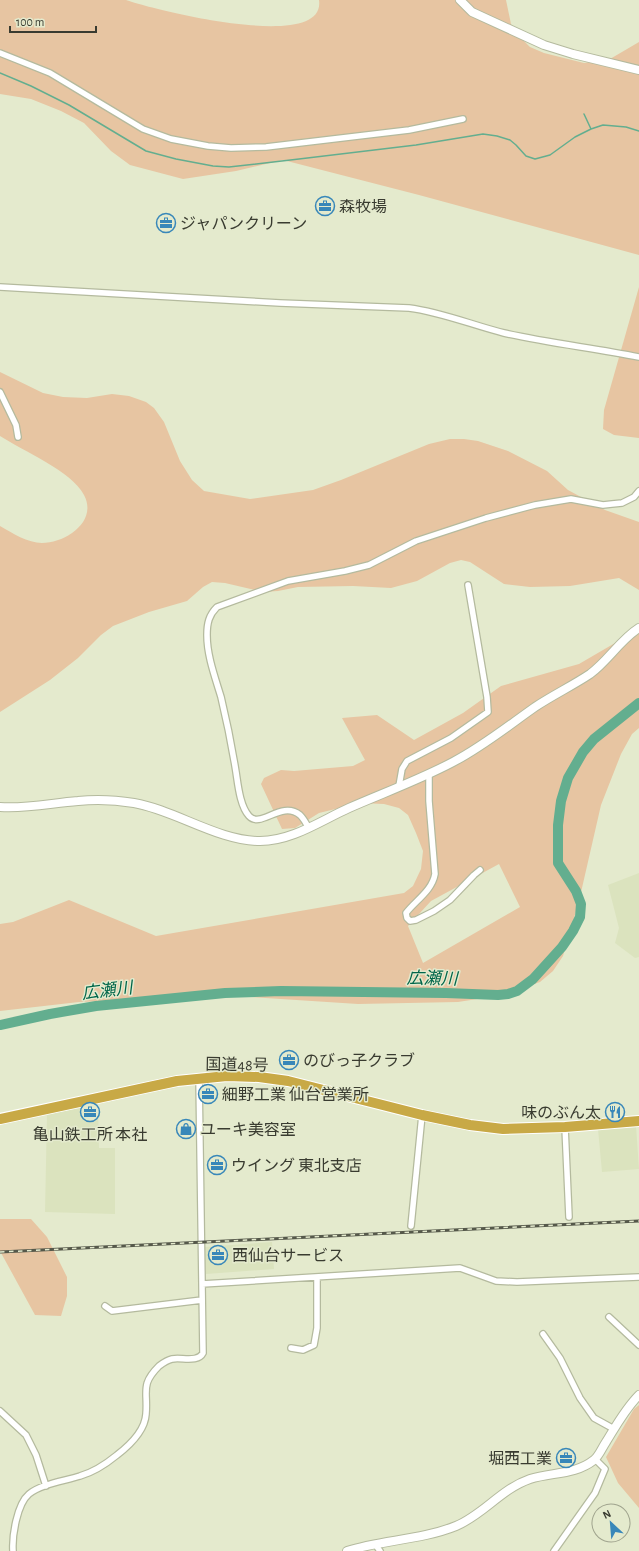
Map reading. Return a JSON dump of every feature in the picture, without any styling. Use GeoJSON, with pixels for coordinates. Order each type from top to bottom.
{"type":"FeatureCollection","features":[{"type":"Feature","properties":{"kind":"highway","name":"国道48号"},"geometry":{"type":"LineString","coordinates":[[0,1119],[126,1091],[199,1078],[235,1076],[288,1081],[422,1115],[470,1125],[503,1129],[565,1127],[639,1121]]}},
{"type":"Feature","properties":{"kind":"street"},"geometry":{"type":"LineString","coordinates":[[460,0],[472,12],[544,45],[573,54],[639,70]]}},
{"type":"Feature","properties":{"kind":"street"},"geometry":{"type":"LineString","coordinates":[[0,53],[50,73],[143,129],[172,139],[208,146],[231,148],[266,147],[409,130],[463,119]]}},
{"type":"Feature","properties":{"kind":"street"},"geometry":{"type":"LineString","coordinates":[[0,287],[409,308],[427,310],[482,328],[527,338],[639,357]]}},
{"type":"Feature","properties":{"kind":"street"},"geometry":{"type":"LineString","coordinates":[[0,392],[16,425],[18,437]]}},
{"type":"Feature","properties":{"kind":"street"},"geometry":{"type":"LineString","coordinates":[[308,827],[300,815],[282,810],[260,820],[254,819],[249,816],[242,801],[230,734],[211,660],[207,636],[207,623],[211,613],[217,607],[288,581],[346,571],[369,565],[416,541],[448,532],[486,518],[535,505],[571,499],[603,505],[622,503],[634,497],[639,491]]}},
{"type":"Feature","properties":{"kind":"street"},"geometry":{"type":"LineString","coordinates":[[399,786],[402,768],[407,761],[451,738],[488,712],[487,696],[468,585]]}},
{"type":"Feature","properties":{"kind":"street"},"geometry":{"type":"LineString","coordinates":[[0,807],[32,806],[94,800],[135,803],[228,836],[259,841],[276,840],[292,835],[454,762],[536,706],[591,672],[609,658],[632,632],[639,628]]}},
{"type":"Feature","properties":{"kind":"street"},"geometry":{"type":"LineString","coordinates":[[429,774],[429,801],[435,874],[433,882],[427,890],[406,912],[407,918],[410,921],[416,920],[434,911],[450,900],[480,870]]}},
{"type":"Feature","properties":{"kind":"street"},"geometry":{"type":"LineString","coordinates":[[13,1551],[16,1524],[23,1501],[28,1494],[46,1486],[82,1476],[98,1469],[117,1455],[134,1439],[146,1416],[145,1391],[146,1384],[151,1375],[162,1364],[171,1359],[194,1359],[202,1356],[204,1352],[199,1078]]}},
{"type":"Feature","properties":{"kind":"street"},"geometry":{"type":"LineString","coordinates":[[411,1226],[422,1115]]}},
{"type":"Feature","properties":{"kind":"street"},"geometry":{"type":"LineString","coordinates":[[565,1127],[569,1217]]}},
{"type":"Feature","properties":{"kind":"street"},"geometry":{"type":"LineString","coordinates":[[202,1284],[460,1268],[496,1282],[639,1277]]}},
{"type":"Feature","properties":{"kind":"street"},"geometry":{"type":"LineString","coordinates":[[291,1348],[303,1350],[314,1345],[317,1328],[317,1277]]}},
{"type":"Feature","properties":{"kind":"street"},"geometry":{"type":"LineString","coordinates":[[105,1306],[112,1311],[202,1300]]}},
{"type":"Feature","properties":{"kind":"street"},"geometry":{"type":"LineString","coordinates":[[609,1317],[639,1344]]}},
{"type":"Feature","properties":{"kind":"street"},"geometry":{"type":"LineString","coordinates":[[544,1334],[560,1358],[580,1398],[594,1418],[614,1429]]}},
{"type":"Feature","properties":{"kind":"street"},"geometry":{"type":"LineString","coordinates":[[346,1551],[377,1547],[438,1532],[458,1525],[514,1485],[532,1478],[573,1471],[583,1467],[595,1459],[629,1406],[639,1396]]}},
{"type":"Feature","properties":{"kind":"street"},"geometry":{"type":"LineString","coordinates":[[0,1412],[26,1434],[36,1455],[46,1486]]}},
{"type":"Feature","properties":{"kind":"street"},"geometry":{"type":"LineString","coordinates":[[554,1551],[600,1483],[605,1469],[595,1459]]}},
{"type":"Feature","properties":{"kind":"shaded area"},"geometry":{"type":"Polygon","coordinates":[[[0,0],[126,0],[200,18],[235,24],[268,26],[296,24],[314,16],[319,0],[506,0],[511,24],[518,35],[530,47],[544,53],[584,63],[610,59],[639,42],[639,255],[419,195],[283,160],[236,171],[183,179],[130,165],[111,151],[84,123],[61,111],[31,99],[0,94],[0,0]]]}},
{"type":"Feature","properties":{"kind":"shaded area"},"geometry":{"type":"Polygon","coordinates":[[[639,287],[639,438],[614,435],[603,429],[604,410],[639,287]]]}},
{"type":"Feature","properties":{"kind":"shaded area"},"geometry":{"type":"Polygon","coordinates":[[[0,372],[43,393],[63,397],[87,398],[112,394],[129,396],[146,402],[154,408],[164,422],[180,461],[192,480],[204,491],[250,499],[313,490],[429,444],[450,439],[478,441],[508,451],[547,471],[568,490],[605,510],[639,522],[639,590],[619,578],[570,586],[530,587],[504,584],[470,562],[461,560],[450,563],[417,581],[391,588],[353,586],[298,587],[263,592],[225,583],[212,582],[203,587],[187,601],[149,612],[113,626],[101,635],[78,658],[50,680],[0,712],[0,526],[20,537],[37,543],[51,542],[70,535],[77,529],[83,522],[87,513],[87,505],[84,495],[78,486],[69,478],[46,462],[0,436],[0,372]]]}},
{"type":"Feature","properties":{"kind":"shaded area"},"geometry":{"type":"Polygon","coordinates":[[[639,629],[639,728],[632,734],[621,754],[601,805],[579,901],[563,956],[553,971],[540,982],[503,995],[458,1002],[358,1004],[235,996],[79,1002],[0,1011],[0,924],[13,922],[69,900],[156,936],[404,893],[413,886],[421,869],[423,851],[408,815],[399,808],[384,804],[360,803],[319,813],[295,828],[282,829],[261,784],[264,778],[281,770],[294,771],[353,766],[365,760],[342,718],[377,715],[414,740],[463,713],[501,686],[579,664],[639,629]],[[499,864],[431,901],[408,926],[423,963],[520,907],[499,864]]]}},
{"type":"Feature","properties":{"kind":"shaded area"},"geometry":{"type":"Polygon","coordinates":[[[639,873],[639,957],[635,958],[615,943],[619,928],[608,885],[639,873]]]}},
{"type":"Feature","properties":{"kind":"shaded area"},"geometry":{"type":"Polygon","coordinates":[[[98,1105],[99,1148],[115,1148],[115,1214],[45,1212],[47,1114],[98,1105]]]}},
{"type":"Feature","properties":{"kind":"shaded area"},"geometry":{"type":"Polygon","coordinates":[[[636,1126],[639,1169],[602,1172],[598,1129],[636,1126]]]}},
{"type":"Feature","properties":{"kind":"shaded area"},"geometry":{"type":"Polygon","coordinates":[[[0,1219],[31,1219],[47,1237],[67,1277],[67,1296],[61,1316],[35,1315],[0,1251],[0,1219]]]}},
{"type":"Feature","properties":{"kind":"shaded area"},"geometry":{"type":"Polygon","coordinates":[[[272,1242],[274,1269],[206,1274],[204,1247],[272,1242]]]}},
{"type":"Feature","properties":{"kind":"shaded area"},"geometry":{"type":"Polygon","coordinates":[[[639,1405],[639,1508],[618,1483],[606,1457],[634,1409],[639,1405]]]}},
{"type":"Feature","properties":{"kind":"waterway"},"geometry":{"type":"LineString","coordinates":[[0,73],[31,86],[69,105],[146,151],[176,159],[213,166],[229,167],[299,159],[416,145],[483,134],[510,140],[526,156],[535,159],[550,155],[575,137],[603,125],[626,127],[639,131]]}},
{"type":"Feature","properties":{"kind":"waterway"},"geometry":{"type":"LineString","coordinates":[[584,114],[591,129]]}},
{"type":"Feature","properties":{"kind":"waterway","name":"広瀬川"},"geometry":{"type":"LineString","coordinates":[[0,1025],[96,1006],[225,993],[281,991],[498,995],[517,991],[533,979],[562,947],[573,931],[580,917],[581,904],[576,891],[558,863],[558,825],[561,801],[568,778],[583,752],[594,739],[639,703]]}},
{"type":"Feature","properties":{"kind":"railway"},"geometry":{"type":"LineString","coordinates":[[0,1252],[639,1221]]}},
{"type":"Feature","properties":{"kind":"place","name":"森牧場"},"geometry":{"type":"Point","coordinates":[325,206]}},
{"type":"Feature","properties":{"kind":"place","name":"ジャパンクリーン"},"geometry":{"type":"Point","coordinates":[166,223]}},
{"type":"Feature","properties":{"kind":"place","name":"のびっ子クラブ"},"geometry":{"type":"Point","coordinates":[289,1060]}},
{"type":"Feature","properties":{"kind":"place","name":"細野工業 仙台営業所"},"geometry":{"type":"Point","coordinates":[208,1094]}},
{"type":"Feature","properties":{"kind":"place","name":"亀山鉄工所 本社"},"geometry":{"type":"Point","coordinates":[90,1112]}},
{"type":"Feature","properties":{"kind":"place","name":"味のぶん太"},"geometry":{"type":"Point","coordinates":[615,1112]}},
{"type":"Feature","properties":{"kind":"place","name":"ユーキ美容室"},"geometry":{"type":"Point","coordinates":[186,1129]}},
{"type":"Feature","properties":{"kind":"place","name":"ウイング 東北支店"},"geometry":{"type":"Point","coordinates":[217,1165]}},
{"type":"Feature","properties":{"kind":"place","name":"西仙台サービス"},"geometry":{"type":"Point","coordinates":[218,1255]}},
{"type":"Feature","properties":{"kind":"place","name":"堀西工業"},"geometry":{"type":"Point","coordinates":[566,1458]}}]}
